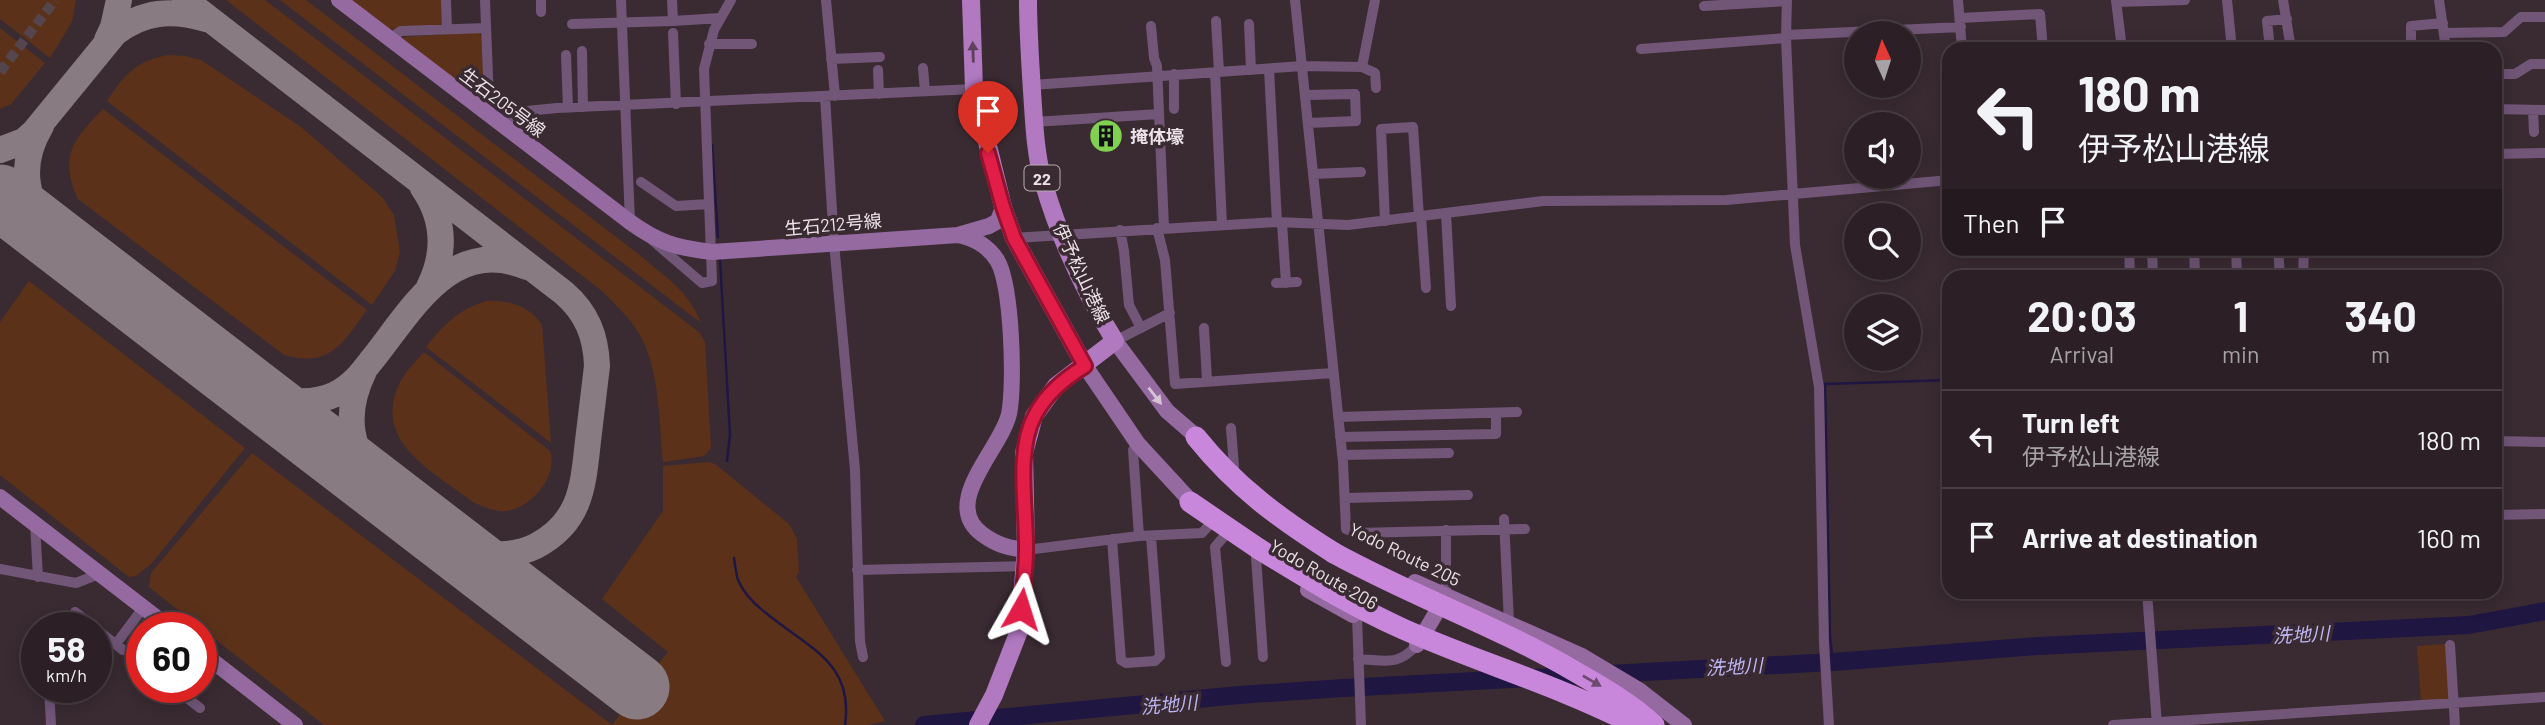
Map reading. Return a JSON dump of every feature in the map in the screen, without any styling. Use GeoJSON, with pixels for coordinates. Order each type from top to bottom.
{"type":"FeatureCollection","features":[{"type":"Feature","properties":{"kind":"highway"},"geometry":{"type":"LineString","coordinates":[[1196,437],[1220,467],[1253,497],[1334,553],[1374,575],[1518,639],[1607,690],[1654,725]]}},
{"type":"Feature","properties":{"kind":"highway"},"geometry":{"type":"LineString","coordinates":[[1190,502],[1257,553],[1354,606],[1404,629],[1567,693],[1635,725]]}},
{"type":"Feature","properties":{"kind":"main road","name":"22"},"geometry":{"type":"LineString","coordinates":[[971,0],[974,89],[1003,207],[1014,238],[1085,366]]}},
{"type":"Feature","properties":{"kind":"main road","name":"伊予松山港線"},"geometry":{"type":"LineString","coordinates":[[978,725],[1019,631],[1026,558],[1024,453],[1034,416],[1056,386],[1115,341],[1095,308],[1061,236],[1042,178],[1034,122],[1028,0]]}},
{"type":"Feature","properties":{"kind":"street","name":"生石205号線"},"geometry":{"type":"LineString","coordinates":[[339,0],[645,233]]}},
{"type":"Feature","properties":{"kind":"street"},"geometry":{"type":"LineString","coordinates":[[484,112],[489,101],[485,0]]}},
{"type":"Feature","properties":{"kind":"street"},"geometry":{"type":"LineString","coordinates":[[621,0],[630,222]]}},
{"type":"Feature","properties":{"kind":"street"},"geometry":{"type":"LineString","coordinates":[[672,0],[673,21]]}},
{"type":"Feature","properties":{"kind":"street"},"geometry":{"type":"LineString","coordinates":[[645,233],[702,283],[712,281],[704,69],[709,44],[731,0]]}},
{"type":"Feature","properties":{"kind":"street"},"geometry":{"type":"LineString","coordinates":[[826,0],[831,59],[834,243],[855,470],[857,570],[863,657]]}},
{"type":"Feature","properties":{"kind":"street"},"geometry":{"type":"LineString","coordinates":[[1295,0],[1342,455],[1346,529],[1356,533],[1505,524],[1525,529]]}},
{"type":"Feature","properties":{"kind":"street"},"geometry":{"type":"LineString","coordinates":[[1362,67],[1375,0]]}},
{"type":"Feature","properties":{"kind":"street"},"geometry":{"type":"LineString","coordinates":[[1704,6],[1787,0],[1786,36],[1797,259],[1819,387],[1824,646],[1829,725]]}},
{"type":"Feature","properties":{"kind":"street"},"geometry":{"type":"LineString","coordinates":[[1958,0],[1962,42]]}},
{"type":"Feature","properties":{"kind":"street"},"geometry":{"type":"LineString","coordinates":[[2121,42],[2116,1],[2185,0]]}},
{"type":"Feature","properties":{"kind":"street"},"geometry":{"type":"LineString","coordinates":[[2227,0],[2231,42]]}},
{"type":"Feature","properties":{"kind":"street"},"geometry":{"type":"LineString","coordinates":[[2284,0],[2290,42]]}},
{"type":"Feature","properties":{"kind":"street"},"geometry":{"type":"LineString","coordinates":[[2439,0],[2445,42]]}},
{"type":"Feature","properties":{"kind":"street"},"geometry":{"type":"LineString","coordinates":[[446,1],[447,29]]}},
{"type":"Feature","properties":{"kind":"street"},"geometry":{"type":"LineString","coordinates":[[1641,49],[2040,14],[2042,42]]}},
{"type":"Feature","properties":{"kind":"street"},"geometry":{"type":"LineString","coordinates":[[2411,42],[2411,26],[2504,32],[2521,18],[2545,17]]}},
{"type":"Feature","properties":{"kind":"street"},"geometry":{"type":"LineString","coordinates":[[572,24],[720,18]]}},
{"type":"Feature","properties":{"kind":"street"},"geometry":{"type":"LineString","coordinates":[[2269,42],[2267,20],[2287,19]]}},
{"type":"Feature","properties":{"kind":"street"},"geometry":{"type":"LineString","coordinates":[[1216,21],[1222,225]]}},
{"type":"Feature","properties":{"kind":"street"},"geometry":{"type":"LineString","coordinates":[[1249,24],[1251,70]]}},
{"type":"Feature","properties":{"kind":"street"},"geometry":{"type":"LineString","coordinates":[[389,38],[401,31],[486,28]]}},
{"type":"Feature","properties":{"kind":"street"},"geometry":{"type":"LineString","coordinates":[[1154,32],[1158,75],[1161,228],[1175,384],[1334,373]]}},
{"type":"Feature","properties":{"kind":"street"},"geometry":{"type":"LineString","coordinates":[[673,33],[676,104]]}},
{"type":"Feature","properties":{"kind":"street"},"geometry":{"type":"LineString","coordinates":[[709,44],[752,44]]}},
{"type":"Feature","properties":{"kind":"street"},"geometry":{"type":"LineString","coordinates":[[582,51],[583,107]]}},
{"type":"Feature","properties":{"kind":"street"},"geometry":{"type":"LineString","coordinates":[[566,55],[568,108]]}},
{"type":"Feature","properties":{"kind":"street"},"geometry":{"type":"LineString","coordinates":[[831,59],[880,57]]}},
{"type":"Feature","properties":{"kind":"street"},"geometry":{"type":"LineString","coordinates":[[2502,74],[2515,74],[2531,64],[2545,64]]}},
{"type":"Feature","properties":{"kind":"street"},"geometry":{"type":"LineString","coordinates":[[1032,85],[1303,66],[1362,67],[1375,73],[1376,88]]}},
{"type":"Feature","properties":{"kind":"street"},"geometry":{"type":"LineString","coordinates":[[923,68],[925,91]]}},
{"type":"Feature","properties":{"kind":"street"},"geometry":{"type":"LineString","coordinates":[[1269,69],[1279,223],[1286,283]]}},
{"type":"Feature","properties":{"kind":"street"},"geometry":{"type":"LineString","coordinates":[[878,70],[879,94]]}},
{"type":"Feature","properties":{"kind":"street"},"geometry":{"type":"LineString","coordinates":[[1174,75],[1174,109]]}},
{"type":"Feature","properties":{"kind":"street"},"geometry":{"type":"LineString","coordinates":[[502,126],[517,112],[568,108],[974,89]]}},
{"type":"Feature","properties":{"kind":"street"},"geometry":{"type":"LineString","coordinates":[[1306,95],[1355,94],[1356,121],[1308,124]]}},
{"type":"Feature","properties":{"kind":"street"},"geometry":{"type":"LineString","coordinates":[[2502,109],[2539,110],[2534,132]]}},
{"type":"Feature","properties":{"kind":"street"},"geometry":{"type":"LineString","coordinates":[[1034,122],[1159,114]]}},
{"type":"Feature","properties":{"kind":"street"},"geometry":{"type":"LineString","coordinates":[[1385,221],[1381,129],[1413,127],[1426,288]]}},
{"type":"Feature","properties":{"kind":"street"},"geometry":{"type":"LineString","coordinates":[[2502,154],[2545,153]]}},
{"type":"Feature","properties":{"kind":"street"},"geometry":{"type":"LineString","coordinates":[[1313,174],[1361,172]]}},
{"type":"Feature","properties":{"kind":"street"},"geometry":{"type":"LineString","coordinates":[[1014,238],[1222,225],[1348,225],[1543,201],[1726,200],[1942,181]]}},
{"type":"Feature","properties":{"kind":"street"},"geometry":{"type":"LineString","coordinates":[[641,182],[676,206],[709,204]]}},
{"type":"Feature","properties":{"kind":"street","name":"生石212号線"},"geometry":{"type":"LineString","coordinates":[[645,233],[675,247],[712,252],[958,235],[998,221],[1003,207]]}},
{"type":"Feature","properties":{"kind":"street"},"geometry":{"type":"LineString","coordinates":[[1446,213],[1447,303]]}},
{"type":"Feature","properties":{"kind":"street"},"geometry":{"type":"LineString","coordinates":[[1120,230],[1129,305],[1141,327]]}},
{"type":"Feature","properties":{"kind":"street"},"geometry":{"type":"LineString","coordinates":[[958,235],[973,239],[986,247],[1004,276],[1012,369],[1009,417],[978,472],[969,493],[967,512],[976,530],[995,544],[1026,558]]}},
{"type":"Feature","properties":{"kind":"street"},"geometry":{"type":"LineString","coordinates":[[1115,341],[1170,313]]}},
{"type":"Feature","properties":{"kind":"street"},"geometry":{"type":"LineString","coordinates":[[1204,328],[1208,380]]}},
{"type":"Feature","properties":{"kind":"street","name":"Yodo Route 205"},"geometry":{"type":"LineString","coordinates":[[1115,341],[1167,411],[1286,510],[1374,564],[1589,660],[1639,691],[1684,725]]}},
{"type":"Feature","properties":{"kind":"street","name":"Yodo Route 206"},"geometry":{"type":"LineString","coordinates":[[1085,366],[1138,444],[1190,502],[1226,534],[1330,604],[1417,645],[1547,695],[1612,725]]}},
{"type":"Feature","properties":{"kind":"street"},"geometry":{"type":"LineString","coordinates":[[1338,417],[1381,411],[1439,409],[1494,409],[1517,412]]}},
{"type":"Feature","properties":{"kind":"street"},"geometry":{"type":"LineString","coordinates":[[1340,436],[1496,434],[1494,409]]}},
{"type":"Feature","properties":{"kind":"street"},"geometry":{"type":"LineString","coordinates":[[1231,428],[1234,467]]}},
{"type":"Feature","properties":{"kind":"street"},"geometry":{"type":"LineString","coordinates":[[2502,441],[2545,442]]}},
{"type":"Feature","properties":{"kind":"street"},"geometry":{"type":"LineString","coordinates":[[1138,444],[1133,450],[1139,536]]}},
{"type":"Feature","properties":{"kind":"street"},"geometry":{"type":"LineString","coordinates":[[1342,455],[1449,453]]}},
{"type":"Feature","properties":{"kind":"street"},"geometry":{"type":"LineString","coordinates":[[1345,498],[1452,490],[1468,495]]}},
{"type":"Feature","properties":{"kind":"street"},"geometry":{"type":"LineString","coordinates":[[0,498],[148,612]]}},
{"type":"Feature","properties":{"kind":"street"},"geometry":{"type":"LineString","coordinates":[[2502,515],[2545,514]]}},
{"type":"Feature","properties":{"kind":"street"},"geometry":{"type":"LineString","coordinates":[[857,570],[1026,558],[1112,539],[1202,533],[1212,522]]}},
{"type":"Feature","properties":{"kind":"street"},"geometry":{"type":"LineString","coordinates":[[34,524],[38,577]]}},
{"type":"Feature","properties":{"kind":"street"},"geometry":{"type":"LineString","coordinates":[[1505,524],[1511,575],[1508,622]]}},
{"type":"Feature","properties":{"kind":"street"},"geometry":{"type":"LineString","coordinates":[[1358,659],[1395,661],[1405,658],[1417,645],[1446,596],[1452,526]]}},
{"type":"Feature","properties":{"kind":"street"},"geometry":{"type":"LineString","coordinates":[[1226,534],[1214,547],[1226,662]]}},
{"type":"Feature","properties":{"kind":"street"},"geometry":{"type":"LineString","coordinates":[[1112,539],[1121,660],[1126,663],[1145,662],[1155,661],[1160,656],[1151,536]]}},
{"type":"Feature","properties":{"kind":"street"},"geometry":{"type":"LineString","coordinates":[[1257,553],[1265,650]]}},
{"type":"Feature","properties":{"kind":"street"},"geometry":{"type":"LineString","coordinates":[[0,569],[76,583],[99,574]]}},
{"type":"Feature","properties":{"kind":"street"},"geometry":{"type":"LineString","coordinates":[[2148,599],[2157,724]]}},
{"type":"Feature","properties":{"kind":"street"},"geometry":{"type":"LineString","coordinates":[[112,641],[120,647],[143,608]]}},
{"type":"Feature","properties":{"kind":"street"},"geometry":{"type":"LineString","coordinates":[[1357,617],[1361,725]]}},
{"type":"Feature","properties":{"kind":"street"},"geometry":{"type":"LineString","coordinates":[[2450,645],[2455,725]]}},
{"type":"Feature","properties":{"kind":"street"},"geometry":{"type":"LineString","coordinates":[[217,664],[295,725]]}},
{"type":"Feature","properties":{"kind":"street"},"geometry":{"type":"LineString","coordinates":[[2113,725],[2545,697]]}},
{"type":"Feature","properties":{"kind":"street"},"geometry":{"type":"LineString","coordinates":[[50,703],[51,725]]}},
{"type":"Feature","properties":{"kind":"street"},"geometry":{"type":"LineString","coordinates":[[194,703],[200,708]]}},
{"type":"Feature","properties":{"kind":"shaded area"},"geometry":{"type":"Polygon","coordinates":[[[0,0],[76,0],[72,22],[50,58],[0,19],[0,0]]]}},
{"type":"Feature","properties":{"kind":"shaded area"},"geometry":{"type":"Polygon","coordinates":[[[226,0],[265,0],[700,333],[705,342],[711,448],[704,456],[663,462],[658,398],[647,351],[633,325],[602,291],[226,0]]]}},
{"type":"Feature","properties":{"kind":"shaded area"},"geometry":{"type":"Polygon","coordinates":[[[280,0],[306,0],[641,256],[683,293],[701,323],[280,0]]]}},
{"type":"Feature","properties":{"kind":"shaded area"},"geometry":{"type":"Polygon","coordinates":[[[350,0],[443,0],[444,27],[389,29],[350,0]]]}},
{"type":"Feature","properties":{"kind":"shaded area"},"geometry":{"type":"Polygon","coordinates":[[[0,28],[45,63],[11,104],[0,109],[0,28]]]}},
{"type":"Feature","properties":{"kind":"shaded area"},"geometry":{"type":"Polygon","coordinates":[[[478,32],[483,37],[486,99],[483,102],[404,43],[403,37],[478,32]]]}},
{"type":"Feature","properties":{"kind":"shaded area"},"geometry":{"type":"Polygon","coordinates":[[[168,55],[201,60],[301,127],[382,197],[394,215],[400,252],[395,271],[372,305],[107,101],[132,70],[147,61],[168,55]]]}},
{"type":"Feature","properties":{"kind":"shaded area"},"geometry":{"type":"Polygon","coordinates":[[[103,109],[367,310],[342,343],[324,355],[313,358],[284,355],[78,199],[69,171],[72,149],[77,139],[103,109]]]}},
{"type":"Feature","properties":{"kind":"shaded area"},"geometry":{"type":"Polygon","coordinates":[[[29,281],[245,448],[152,563],[136,576],[129,577],[0,475],[0,322],[29,281]]]}},
{"type":"Feature","properties":{"kind":"shaded area"},"geometry":{"type":"Polygon","coordinates":[[[487,301],[518,305],[537,318],[542,325],[551,443],[426,347],[453,318],[468,308],[487,301]]]}},
{"type":"Feature","properties":{"kind":"shaded area"},"geometry":{"type":"Polygon","coordinates":[[[424,352],[550,451],[552,461],[545,483],[520,507],[499,511],[473,502],[425,466],[400,438],[394,422],[393,403],[402,378],[424,352]]]}},
{"type":"Feature","properties":{"kind":"shaded area"},"geometry":{"type":"Polygon","coordinates":[[[252,453],[612,725],[324,725],[217,641],[217,612],[181,612],[149,587],[151,573],[252,453]]]}},
{"type":"Feature","properties":{"kind":"shaded area"},"geometry":{"type":"Polygon","coordinates":[[[709,462],[715,464],[789,524],[797,539],[799,572],[796,577],[885,721],[869,725],[612,725],[668,652],[602,599],[663,511],[663,466],[709,462]]]}},
{"type":"Feature","properties":{"kind":"shaded area"},"geometry":{"type":"Polygon","coordinates":[[[2446,644],[2450,701],[2421,703],[2417,646],[2446,644]]]}},
{"type":"Feature","properties":{"kind":"waterway"},"geometry":{"type":"LineString","coordinates":[[712,145],[718,237]]}},
{"type":"Feature","properties":{"kind":"waterway"},"geometry":{"type":"LineString","coordinates":[[720,260],[730,435],[727,461]]}},
{"type":"Feature","properties":{"kind":"waterway"},"geometry":{"type":"LineString","coordinates":[[1833,662],[1830,637],[1825,384],[1942,380]]}},
{"type":"Feature","properties":{"kind":"waterway"},"geometry":{"type":"LineString","coordinates":[[734,558],[738,580],[750,598],[825,658],[835,671],[846,704],[845,725]]}},
{"type":"Feature","properties":{"kind":"waterway","name":"洗地川"},"geometry":{"type":"LineString","coordinates":[[924,725],[1239,695],[1343,688],[1833,662],[2038,646],[2469,625],[2545,611]]}},
{"type":"Feature","properties":{"kind":"taxiway"},"geometry":{"type":"LineString","coordinates":[[107,40],[119,0]]}},
{"type":"Feature","properties":{"kind":"taxiway"},"geometry":{"type":"LineString","coordinates":[[185,0],[564,293],[579,309],[589,326],[595,345],[597,366],[584,473],[571,514],[551,536],[525,551],[491,554],[447,541]]}},
{"type":"Feature","properties":{"kind":"taxiway"},"geometry":{"type":"LineString","coordinates":[[0,150],[24,141],[34,132],[115,33],[126,26],[136,20],[158,14],[181,14],[206,19]]}},
{"type":"Feature","properties":{"kind":"taxiway"},"geometry":{"type":"LineString","coordinates":[[41,126],[29,154],[27,180],[46,232]]}},
{"type":"Feature","properties":{"kind":"taxiway"},"geometry":{"type":"LineString","coordinates":[[423,188],[436,212],[441,237],[438,262],[429,287]]}},
{"type":"Feature","properties":{"kind":"taxiway"},"geometry":{"type":"LineString","coordinates":[[257,394],[297,401],[316,400],[336,394],[360,375],[418,301],[454,270],[476,261],[500,260],[527,267]]}},
{"type":"Feature","properties":{"kind":"taxiway"},"geometry":{"type":"LineString","coordinates":[[364,371],[354,400],[352,426],[357,451],[369,479]]}},
{"type":"Feature","properties":{"kind":"runway"},"geometry":{"type":"LineString","coordinates":[[0,197],[637,687]]}},
{"type":"Feature","properties":{"kind":"tunnel"},"geometry":{"type":"LineString","coordinates":[[0,72],[55,0]]}},
{"type":"Feature","properties":{"kind":"place","name":"掩体壕"},"geometry":{"type":"Point","coordinates":[1106,136]}},
{"type":"Feature","properties":{"kind":"route"},"geometry":{"type":"LineString","coordinates":[[988,153],[1014,238],[1085,366],[1056,386],[1046,398],[1034,416],[1028,435],[1024,453],[1026,566],[1021,609]]}}]}
